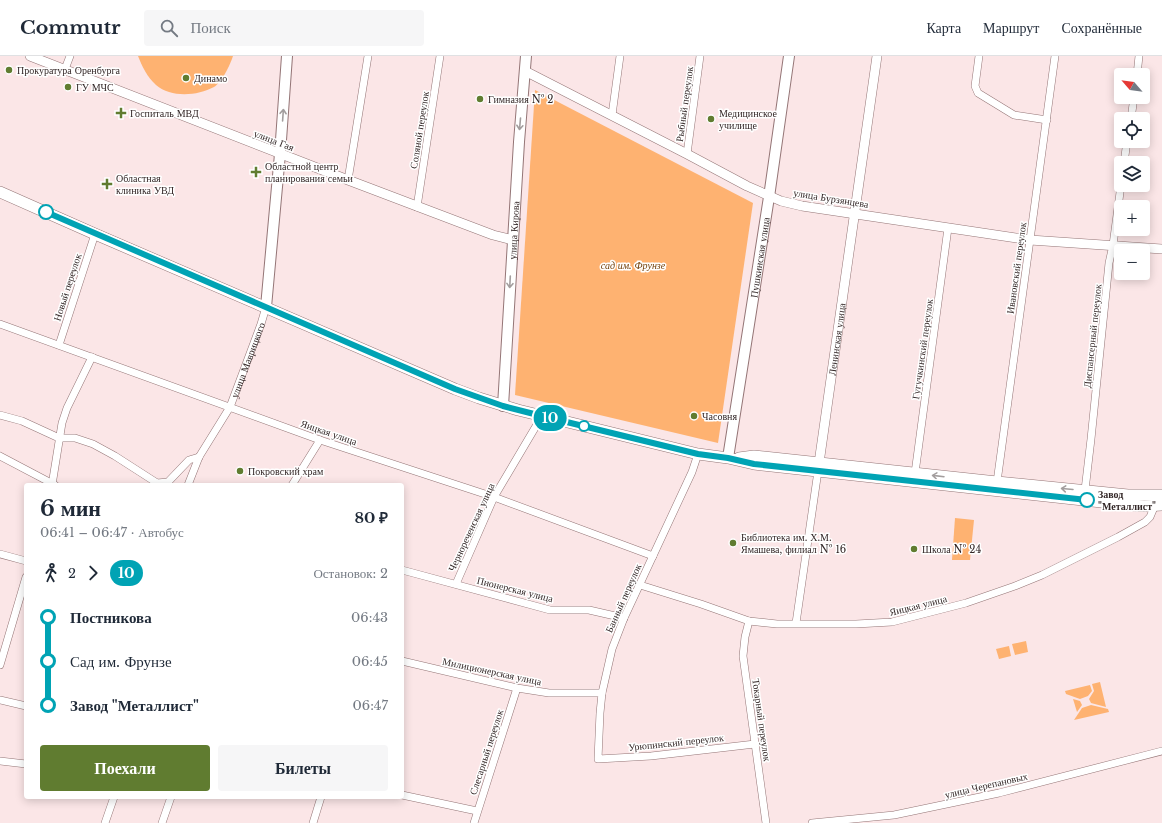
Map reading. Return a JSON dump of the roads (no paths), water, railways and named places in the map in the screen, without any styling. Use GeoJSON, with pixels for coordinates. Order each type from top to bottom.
{"type":"FeatureCollection","features":[{"type":"Feature","properties":{"kind":"main road","name":"улица Маврицкого"},"geometry":{"type":"LineString","coordinates":[[266,307],[287,56]]}},
{"type":"Feature","properties":{"kind":"main road","name":"улица Кирова"},"geometry":{"type":"LineString","coordinates":[[503,406],[512,240],[526,56]]}},
{"type":"Feature","properties":{"kind":"main road","name":"Пушкинская улица"},"geometry":{"type":"LineString","coordinates":[[728,458],[769,197],[789,56]]}},
{"type":"Feature","properties":{"kind":"main road"},"geometry":{"type":"LineString","coordinates":[[0,192],[455,389],[503,406],[698,454],[728,458],[754,464],[915,473],[1128,495],[1162,495]]}},
{"type":"Feature","properties":{"kind":"main road"},"geometry":{"type":"LineString","coordinates":[[818,467],[1004,492],[1120,504],[1158,505]]}},
{"type":"Feature","properties":{"kind":"street","name":"улица Гая"},"geometry":{"type":"LineString","coordinates":[[30,56],[417,207],[493,235],[512,240]]}},
{"type":"Feature","properties":{"kind":"street"},"geometry":{"type":"LineString","coordinates":[[65,69],[70,56]]}},
{"type":"Feature","properties":{"kind":"street"},"geometry":{"type":"LineString","coordinates":[[348,180],[368,56]]}},
{"type":"Feature","properties":{"kind":"street","name":"Соляной переулок"},"geometry":{"type":"LineString","coordinates":[[417,207],[440,56]]}},
{"type":"Feature","properties":{"kind":"street"},"geometry":{"type":"LineString","coordinates":[[612,115],[620,56]]}},
{"type":"Feature","properties":{"kind":"street","name":"Рыбный переулок"},"geometry":{"type":"LineString","coordinates":[[687,154],[700,56]]}},
{"type":"Feature","properties":{"kind":"street","name":"Ленинская улица"},"geometry":{"type":"LineString","coordinates":[[796,623],[877,56]]}},
{"type":"Feature","properties":{"kind":"street"},"geometry":{"type":"LineString","coordinates":[[979,56],[975,86],[978,92],[1014,115],[1047,120]]}},
{"type":"Feature","properties":{"kind":"street","name":"Ивановский переулок"},"geometry":{"type":"LineString","coordinates":[[997,482],[1055,56]]}},
{"type":"Feature","properties":{"kind":"street"},"geometry":{"type":"LineString","coordinates":[[1138,68],[1139,56]]}},
{"type":"Feature","properties":{"kind":"street","name":"улица Бурзянцева"},"geometry":{"type":"LineString","coordinates":[[525,71],[769,197],[802,206],[1030,240],[1162,248]]}},
{"type":"Feature","properties":{"kind":"street","name":"Диспансерный переулок"},"geometry":{"type":"LineString","coordinates":[[1085,490],[1109,263],[1120,192]]}},
{"type":"Feature","properties":{"kind":"street","name":"Гугучкинский переулок"},"geometry":{"type":"LineString","coordinates":[[915,473],[948,228]]}},
{"type":"Feature","properties":{"kind":"street","name":"Новый переулок"},"geometry":{"type":"LineString","coordinates":[[59,345],[95,234]]}},
{"type":"Feature","properties":{"kind":"street","name":"улица Маврицкого"},"geometry":{"type":"LineString","coordinates":[[189,483],[199,457],[230,406],[266,307]]}},
{"type":"Feature","properties":{"kind":"street","name":"Яицкая улица"},"geometry":{"type":"LineString","coordinates":[[0,324],[230,406],[320,440],[494,497],[653,556]]}},
{"type":"Feature","properties":{"kind":"street"},"geometry":{"type":"LineString","coordinates":[[53,483],[59,438],[67,408],[92,358]]}},
{"type":"Feature","properties":{"kind":"street"},"geometry":{"type":"LineString","coordinates":[[0,415],[22,421],[59,438],[75,438],[93,444],[115,456],[157,483],[168,482],[189,460],[199,457]]}},
{"type":"Feature","properties":{"kind":"street","name":"Чернореченская улица"},"geometry":{"type":"LineString","coordinates":[[456,584],[494,497],[542,416]]}},
{"type":"Feature","properties":{"kind":"street"},"geometry":{"type":"LineString","coordinates":[[293,483],[320,440]]}},
{"type":"Feature","properties":{"kind":"street","name":"Банный переулок"},"geometry":{"type":"LineString","coordinates":[[598,759],[602,693],[612,649],[624,618],[692,472],[698,454]]}},
{"type":"Feature","properties":{"kind":"street"},"geometry":{"type":"LineString","coordinates":[[0,456],[51,483]]}},
{"type":"Feature","properties":{"kind":"street","name":"Яицкая улица"},"geometry":{"type":"LineString","coordinates":[[640,585],[750,621],[777,624],[856,624],[892,622],[966,603],[1042,575],[1145,522],[1158,505]]}},
{"type":"Feature","properties":{"kind":"street"},"geometry":{"type":"LineString","coordinates":[[0,554],[24,560]]}},
{"type":"Feature","properties":{"kind":"street","name":"Пионерская улица"},"geometry":{"type":"LineString","coordinates":[[404,571],[550,610],[590,610],[624,618]]}},
{"type":"Feature","properties":{"kind":"street"},"geometry":{"type":"LineString","coordinates":[[0,665],[24,584]]}},
{"type":"Feature","properties":{"kind":"street","name":"Токарный переулок"},"geometry":{"type":"LineString","coordinates":[[750,621],[745,637],[743,656],[766,823]]}},
{"type":"Feature","properties":{"kind":"street","name":"Милиционерская улица"},"geometry":{"type":"LineString","coordinates":[[404,661],[517,688],[550,693],[602,693]]}},
{"type":"Feature","properties":{"kind":"street","name":"Слесарный переулок"},"geometry":{"type":"LineString","coordinates":[[474,823],[517,688]]}},
{"type":"Feature","properties":{"kind":"street"},"geometry":{"type":"LineString","coordinates":[[0,700],[24,706]]}},
{"type":"Feature","properties":{"kind":"street","name":"Урюпинский переулок"},"geometry":{"type":"LineString","coordinates":[[598,759],[658,755],[755,744]]}},
{"type":"Feature","properties":{"kind":"street","name":"улица Черепановых"},"geometry":{"type":"LineString","coordinates":[[812,823],[894,815],[909,812],[999,793],[1162,751]]}},
{"type":"Feature","properties":{"kind":"street"},"geometry":{"type":"LineString","coordinates":[[0,761],[24,764]]}},
{"type":"Feature","properties":{"kind":"street"},"geometry":{"type":"LineString","coordinates":[[404,795],[477,811]]}},
{"type":"Feature","properties":{"kind":"street"},"geometry":{"type":"LineString","coordinates":[[105,823],[113,799]]}},
{"type":"Feature","properties":{"kind":"street"},"geometry":{"type":"LineString","coordinates":[[162,823],[169,799]]}},
{"type":"Feature","properties":{"kind":"street"},"geometry":{"type":"LineString","coordinates":[[313,823],[320,799]]}},
{"type":"Feature","properties":{"kind":"place","name":"Прокуратура Оренбурга"},"geometry":{"type":"Point","coordinates":[9,70]}},
{"type":"Feature","properties":{"kind":"place","name":"Динамо"},"geometry":{"type":"Point","coordinates":[186,78]}},
{"type":"Feature","properties":{"kind":"place","name":"ГУ МЧС"},"geometry":{"type":"Point","coordinates":[68,87]}},
{"type":"Feature","properties":{"kind":"place","name":"Гимназия № 2"},"geometry":{"type":"Point","coordinates":[480,99]}},
{"type":"Feature","properties":{"kind":"place","name":"Госпиталь МВД"},"geometry":{"type":"Point","coordinates":[121,113]}},
{"type":"Feature","properties":{"kind":"place","name":"Медицинское училище"},"geometry":{"type":"Point","coordinates":[711,119]}},
{"type":"Feature","properties":{"kind":"place","name":"Областной центр планирования семьи"},"geometry":{"type":"Point","coordinates":[256,172]}},
{"type":"Feature","properties":{"kind":"place","name":"Областная клиника УВД"},"geometry":{"type":"Point","coordinates":[107,184]}},
{"type":"Feature","properties":{"kind":"place","name":"Часовня"},"geometry":{"type":"Point","coordinates":[694,416]}},
{"type":"Feature","properties":{"kind":"place","name":"Покровский храм"},"geometry":{"type":"Point","coordinates":[240,471]}},
{"type":"Feature","properties":{"kind":"place","name":"Завод \"Металлист\""},"geometry":{"type":"Point","coordinates":[1087,500]}},
{"type":"Feature","properties":{"kind":"place","name":"Библиотека им. Х.М. Ямашева, филиал № 16"},"geometry":{"type":"Point","coordinates":[733,543]}},
{"type":"Feature","properties":{"kind":"place","name":"Школа № 24"},"geometry":{"type":"Point","coordinates":[914,549]}},
{"type":"Feature","properties":{"kind":"park label","name":"сад им. Фрунзе"},"geometry":{"type":"Point","coordinates":[633,265]}}]}
